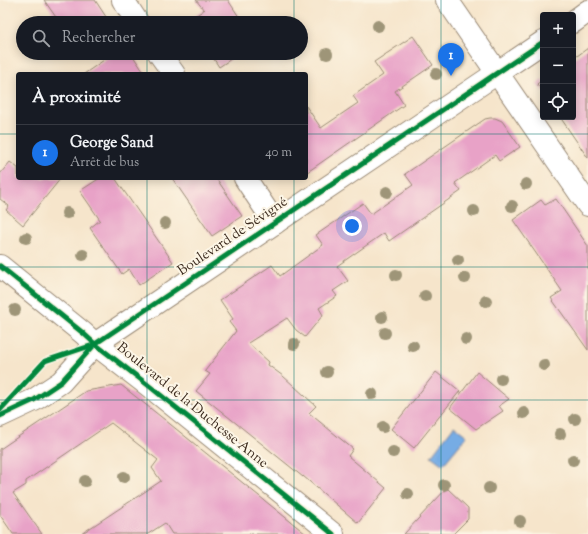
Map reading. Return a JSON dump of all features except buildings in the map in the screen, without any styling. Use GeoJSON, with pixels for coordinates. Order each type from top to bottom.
{"type":"FeatureCollection","features":[{"type":"Feature","properties":{"kind":"street"},"geometry":{"type":"LineString","coordinates":[[122,0],[133,16]]}},
{"type":"Feature","properties":{"kind":"street"},"geometry":{"type":"LineString","coordinates":[[447,0],[588,205]]}},
{"type":"Feature","properties":{"kind":"street"},"geometry":{"type":"LineString","coordinates":[[576,20],[588,11]]}},
{"type":"Feature","properties":{"kind":"street","name":"Boulevard de Sévigné"},"geometry":{"type":"LineString","coordinates":[[0,416],[34,400],[61,382],[95,344],[540,44]]}},
{"type":"Feature","properties":{"kind":"street"},"geometry":{"type":"LineString","coordinates":[[164,60],[173,72]]}},
{"type":"Feature","properties":{"kind":"street"},"geometry":{"type":"LineString","coordinates":[[246,180],[275,223]]}},
{"type":"Feature","properties":{"kind":"street","name":"Boulevard de la Duchesse Anne"},"geometry":{"type":"LineString","coordinates":[[0,266],[95,344],[333,534]]}},
{"type":"Feature","properties":{"kind":"water"},"geometry":{"type":"Polygon","coordinates":[[[454,426],[467,436],[443,465],[431,456],[454,426]]]}},
{"type":"Feature","properties":{"kind":"cycle path"},"geometry":{"type":"LineString","coordinates":[[0,416],[34,400],[61,382],[95,344],[540,44]]}},
{"type":"Feature","properties":{"kind":"cycle path"},"geometry":{"type":"LineString","coordinates":[[0,266],[95,344],[333,534]]}},
{"type":"Feature","properties":{"kind":"cycle path"},"geometry":{"type":"LineString","coordinates":[[0,410],[45,361],[93,345]]}},
{"type":"Feature","properties":{"kind":"place","name":"George Sand"},"geometry":{"type":"Point","coordinates":[451,76]}}]}
